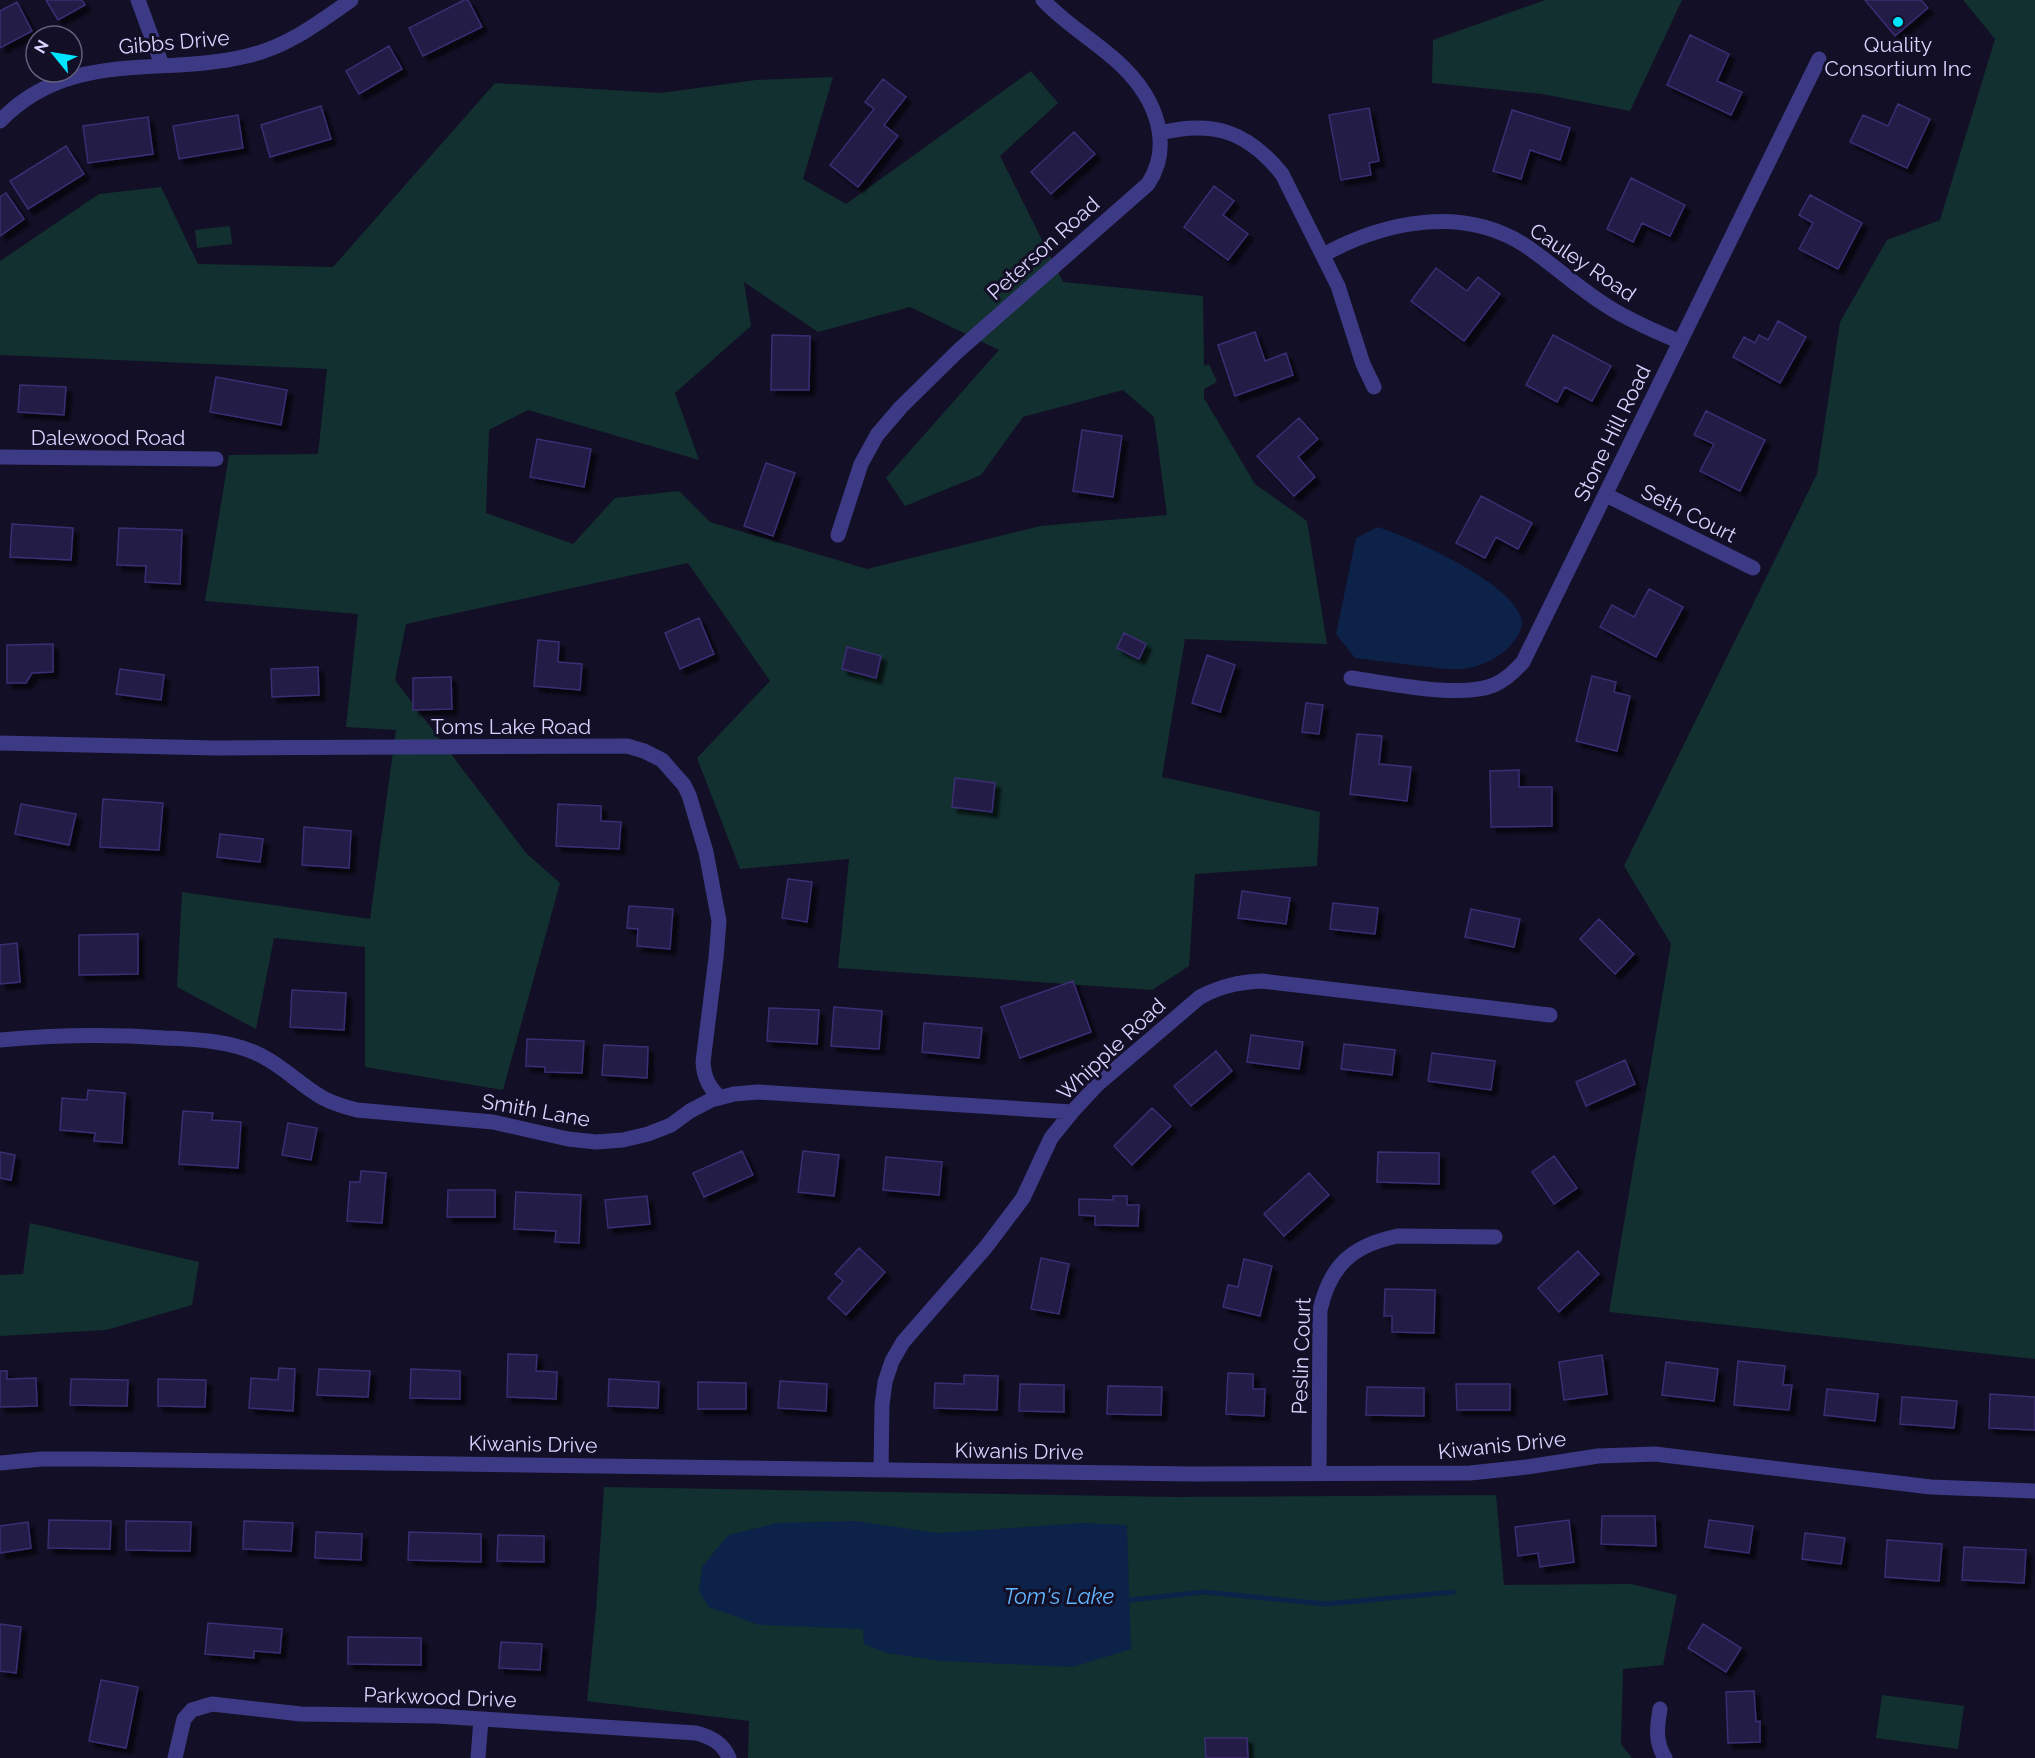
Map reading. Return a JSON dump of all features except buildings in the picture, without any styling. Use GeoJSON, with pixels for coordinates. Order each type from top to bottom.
{"type":"FeatureCollection","features":[{"type":"Feature","properties":{"kind":"street"},"geometry":{"type":"LineString","coordinates":[[138,0],[162,65]]}},
{"type":"Feature","properties":{"kind":"street","name":"Gibbs Drive"},"geometry":{"type":"LineString","coordinates":[[0,121],[22,102],[46,87],[73,76],[102,69],[217,61],[248,56],[277,47],[303,33],[351,0]]}},
{"type":"Feature","properties":{"kind":"street","name":"Peterson Road"},"geometry":{"type":"LineString","coordinates":[[838,535],[861,464],[877,435],[901,406],[958,351],[1148,184],[1160,159],[1160,133],[1152,105],[1134,80],[1123,68],[1055,13],[1043,0]]}},
{"type":"Feature","properties":{"kind":"street","name":"Stone Hill Road"},"geometry":{"type":"LineString","coordinates":[[1351,678],[1454,691],[1475,690],[1495,685],[1511,675],[1523,662],[1819,59]]}},
{"type":"Feature","properties":{"kind":"street"},"geometry":{"type":"LineString","coordinates":[[1160,133],[1199,126],[1227,132],[1255,146],[1270,159],[1282,174],[1338,285],[1363,364],[1374,387]]}},
{"type":"Feature","properties":{"kind":"street","name":"Cauley Road"},"geometry":{"type":"LineString","coordinates":[[1323,255],[1349,241],[1379,230],[1410,224],[1437,221],[1461,222],[1486,228],[1525,246],[1636,323],[1680,342]]}},
{"type":"Feature","properties":{"kind":"street","name":"Dalewood Road"},"geometry":{"type":"LineString","coordinates":[[0,457],[216,459]]}},
{"type":"Feature","properties":{"kind":"street","name":"Seth Court"},"geometry":{"type":"LineString","coordinates":[[1606,495],[1753,568]]}},
{"type":"Feature","properties":{"kind":"street","name":"Toms Lake Road"},"geometry":{"type":"LineString","coordinates":[[0,742],[215,748],[627,746],[644,751],[662,760],[674,771],[689,795],[714,887],[719,921],[703,1062],[707,1082],[720,1098]]}},
{"type":"Feature","properties":{"kind":"street","name":"Whipple Road"},"geometry":{"type":"LineString","coordinates":[[881,1470],[882,1405],[885,1382],[892,1361],[903,1342],[986,1247],[1023,1198],[1051,1138],[1072,1112],[1098,1084],[1200,997],[1218,987],[1239,982],[1262,981],[1550,1015]]}},
{"type":"Feature","properties":{"kind":"street","name":"Smith Lane"},"geometry":{"type":"LineString","coordinates":[[0,1040],[53,1035],[110,1034],[189,1039],[223,1044],[257,1054],[322,1098],[348,1108],[493,1122],[568,1139],[587,1141],[623,1140],[648,1134],[720,1098],[758,1092],[1072,1112]]}},
{"type":"Feature","properties":{"kind":"street","name":"Peslin Court"},"geometry":{"type":"LineString","coordinates":[[1319,1473],[1320,1310],[1324,1290],[1334,1273],[1346,1258],[1363,1246],[1390,1237],[1495,1237]]}},
{"type":"Feature","properties":{"kind":"street","name":"Kiwanis Drive"},"geometry":{"type":"LineString","coordinates":[[0,1463],[42,1459],[90,1459],[881,1470],[1470,1473],[1527,1467],[1598,1455],[1655,1454],[1931,1487],[2035,1491]]}},
{"type":"Feature","properties":{"kind":"street","name":"Parkwood Drive"},"geometry":{"type":"LineString","coordinates":[[175,1758],[183,1719],[192,1710],[212,1704],[302,1714],[436,1716],[696,1733],[720,1744],[729,1758]]}},
{"type":"Feature","properties":{"kind":"street"},"geometry":{"type":"LineString","coordinates":[[1660,1709],[1656,1730],[1660,1750],[1665,1758]]}},
{"type":"Feature","properties":{"kind":"street"},"geometry":{"type":"LineString","coordinates":[[478,1758],[481,1719]]}},
{"type":"Feature","properties":{"kind":"green space"},"geometry":{"type":"Polygon","coordinates":[[[1545,0],[1682,0],[1630,111],[1542,94],[1432,83],[1433,40],[1545,0]]]}},
{"type":"Feature","properties":{"kind":"green space"},"geometry":{"type":"Polygon","coordinates":[[[1963,0],[2035,0],[2035,1359],[1609,1312],[1671,944],[1624,866],[1817,474],[1840,322],[1887,240],[1940,220],[1995,39],[1963,0]]]}},
{"type":"Feature","properties":{"kind":"green space"},"geometry":{"type":"Polygon","coordinates":[[[1031,71],[1058,103],[1000,156],[1063,282],[1203,296],[1204,366],[1209,364],[1217,382],[1204,389],[1204,398],[1255,484],[1307,521],[1327,644],[1185,639],[1162,777],[1320,812],[1317,866],[1195,874],[1189,966],[1152,990],[838,968],[849,859],[740,869],[697,758],[770,681],[688,563],[406,624],[395,680],[526,853],[560,883],[503,1090],[365,1067],[365,947],[274,938],[256,1029],[177,987],[182,892],[370,919],[396,730],[346,727],[358,614],[205,601],[229,455],[318,454],[327,369],[0,355],[0,261],[99,194],[161,187],[198,264],[333,267],[495,83],[660,93],[756,80],[833,77],[803,179],[846,204],[1031,71]],[[744,282],[751,326],[675,393],[699,460],[528,410],[489,430],[486,513],[573,544],[615,498],[679,491],[710,522],[867,569],[1040,526],[1167,515],[1154,417],[1123,390],[1023,417],[981,475],[905,506],[886,478],[999,350],[910,307],[818,332],[744,282]]]}},
{"type":"Feature","properties":{"kind":"green space"},"geometry":{"type":"Polygon","coordinates":[[[230,226],[232,244],[197,248],[195,230],[230,226]]]}},
{"type":"Feature","properties":{"kind":"green space"},"geometry":{"type":"Polygon","coordinates":[[[30,1223],[199,1262],[192,1305],[106,1330],[0,1336],[0,1275],[23,1274],[30,1223]]]}},
{"type":"Feature","properties":{"kind":"green space"},"geometry":{"type":"Polygon","coordinates":[[[604,1487],[1175,1497],[1496,1495],[1504,1585],[1631,1584],[1677,1595],[1663,1665],[1623,1669],[1621,1744],[1632,1758],[748,1758],[749,1721],[587,1701],[604,1487]]]}},
{"type":"Feature","properties":{"kind":"green space"},"geometry":{"type":"Polygon","coordinates":[[[1882,1695],[1964,1706],[1958,1749],[1876,1738],[1882,1695]]]}},
{"type":"Feature","properties":{"kind":"water"},"geometry":{"type":"Polygon","coordinates":[[[1378,527],[1436,551],[1459,564],[1481,577],[1514,604],[1522,621],[1521,628],[1507,648],[1489,661],[1475,667],[1460,669],[1355,658],[1336,634],[1356,538],[1378,527]]]}},
{"type":"Feature","properties":{"kind":"water","name":"Tom's Lake"},"geometry":{"type":"Polygon","coordinates":[[[855,1521],[937,1533],[1083,1523],[1127,1525],[1131,1649],[1073,1667],[941,1661],[886,1653],[864,1644],[863,1629],[759,1625],[709,1607],[699,1592],[702,1567],[728,1535],[777,1523],[855,1521]]]}},
{"type":"Feature","properties":{"kind":"waterway"},"geometry":{"type":"LineString","coordinates":[[1130,1600],[1204,1592],[1326,1604],[1453,1592]]}},
{"type":"Feature","properties":{"kind":"place","name":"Quality Consortium Inc"},"geometry":{"type":"Point","coordinates":[1898,22]}}]}
